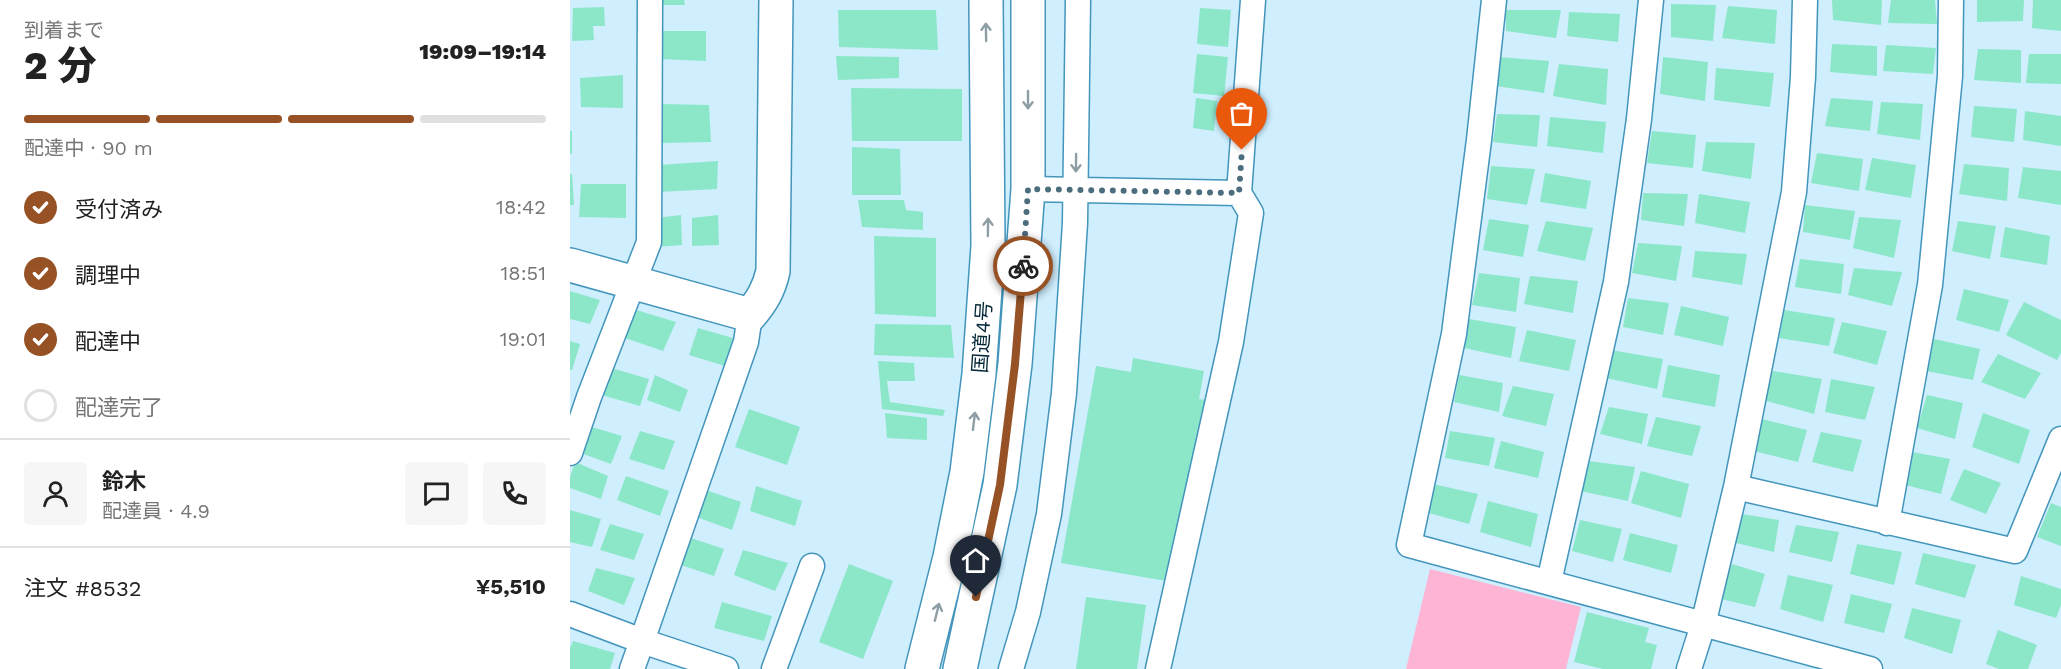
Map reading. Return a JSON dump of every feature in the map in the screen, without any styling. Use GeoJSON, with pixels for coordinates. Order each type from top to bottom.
{"type":"FeatureCollection","features":[{"type":"Feature","properties":{"kind":"main road"},"geometry":{"type":"LineString","coordinates":[[570,265],[750,315],[761,301],[770,285],[773,271],[776,0]]}},
{"type":"Feature","properties":{"kind":"main road","name":"国道4号"},"geometry":{"type":"LineString","coordinates":[[922,669],[950,557],[967,472],[979,374],[988,246],[986,0]]}},
{"type":"Feature","properties":{"kind":"main road","name":"国道4号"},"geometry":{"type":"LineString","coordinates":[[960,669],[1000,485],[1015,364],[1028,189],[1028,0]]}},
{"type":"Feature","properties":{"kind":"street"},"geometry":{"type":"LineString","coordinates":[[570,453],[589,397],[649,242],[650,0]]}},
{"type":"Feature","properties":{"kind":"street"},"geometry":{"type":"LineString","coordinates":[[1011,669],[1028,612],[1050,503],[1064,393],[1076,191],[1078,0]]}},
{"type":"Feature","properties":{"kind":"street"},"geometry":{"type":"LineString","coordinates":[[1158,669],[1231,342],[1251,213],[1239,193],[1253,0]]}},
{"type":"Feature","properties":{"kind":"street"},"geometry":{"type":"LineString","coordinates":[[1494,0],[1478,152],[1454,334],[1409,544],[1702,625],[1835,665],[1869,669]]}},
{"type":"Feature","properties":{"kind":"street"},"geometry":{"type":"LineString","coordinates":[[1549,582],[1616,282],[1640,119],[1651,0]]}},
{"type":"Feature","properties":{"kind":"street"},"geometry":{"type":"LineString","coordinates":[[1689,669],[1736,487],[1794,192],[1803,77],[1805,0]]}},
{"type":"Feature","properties":{"kind":"street"},"geometry":{"type":"LineString","coordinates":[[1887,523],[1930,285],[1950,76],[1951,0]]}},
{"type":"Feature","properties":{"kind":"street"},"geometry":{"type":"LineString","coordinates":[[1028,189],[1239,193]]}},
{"type":"Feature","properties":{"kind":"street"},"geometry":{"type":"LineString","coordinates":[[632,669],[746,342],[750,315]]}},
{"type":"Feature","properties":{"kind":"street"},"geometry":{"type":"LineString","coordinates":[[1736,487],[2015,551],[2061,439]]}},
{"type":"Feature","properties":{"kind":"street"},"geometry":{"type":"LineString","coordinates":[[774,669],[812,566]]}},
{"type":"Feature","properties":{"kind":"street"},"geometry":{"type":"LineString","coordinates":[[570,614],[726,669]]}},
{"type":"Feature","properties":{"kind":"shaded area"},"geometry":{"type":"Polygon","coordinates":[[[1430,569],[1581,607],[1566,669],[1406,669],[1430,569]]]}},
{"type":"Feature","properties":{"kind":"building"},"geometry":{"type":"Polygon","coordinates":[[[656,0],[684,0],[685,5],[656,5],[656,0]]]}},
{"type":"Feature","properties":{"kind":"building"},"geometry":{"type":"Polygon","coordinates":[[[1832,0],[1882,0],[1881,25],[1833,20],[1832,0]]]}},
{"type":"Feature","properties":{"kind":"building"},"geometry":{"type":"Polygon","coordinates":[[[1891,0],[1935,0],[1937,24],[1888,23],[1891,0]]]}},
{"type":"Feature","properties":{"kind":"building"},"geometry":{"type":"Polygon","coordinates":[[[1977,0],[2024,0],[2023,21],[1977,22],[1977,0]]]}},
{"type":"Feature","properties":{"kind":"building"},"geometry":{"type":"Polygon","coordinates":[[[2033,0],[2061,0],[2061,31],[2032,28],[2033,0]]]}},
{"type":"Feature","properties":{"kind":"building"},"geometry":{"type":"Polygon","coordinates":[[[1671,4],[1716,5],[1713,41],[1671,37],[1671,4]]]}},
{"type":"Feature","properties":{"kind":"building"},"geometry":{"type":"Polygon","coordinates":[[[1728,6],[1777,10],[1775,44],[1722,38],[1728,6]]]}},
{"type":"Feature","properties":{"kind":"building"},"geometry":{"type":"Polygon","coordinates":[[[604,7],[605,26],[593,26],[594,40],[572,41],[573,8],[604,7]]]}},
{"type":"Feature","properties":{"kind":"building"},"geometry":{"type":"Polygon","coordinates":[[[1200,8],[1231,10],[1228,47],[1197,44],[1200,8]]]}},
{"type":"Feature","properties":{"kind":"building"},"geometry":{"type":"Polygon","coordinates":[[[838,10],[936,10],[938,50],[839,47],[838,10]]]}},
{"type":"Feature","properties":{"kind":"building"},"geometry":{"type":"Polygon","coordinates":[[[1506,10],[1561,10],[1556,38],[1506,31],[1506,10]]]}},
{"type":"Feature","properties":{"kind":"building"},"geometry":{"type":"Polygon","coordinates":[[[1569,12],[1620,14],[1618,42],[1567,36],[1569,12]]]}},
{"type":"Feature","properties":{"kind":"building"},"geometry":{"type":"Polygon","coordinates":[[[661,31],[706,31],[706,61],[660,59],[661,31]]]}},
{"type":"Feature","properties":{"kind":"building"},"geometry":{"type":"Polygon","coordinates":[[[1832,44],[1877,46],[1877,76],[1830,72],[1832,44]]]}},
{"type":"Feature","properties":{"kind":"building"},"geometry":{"type":"Polygon","coordinates":[[[1886,45],[1936,48],[1933,74],[1883,71],[1886,45]]]}},
{"type":"Feature","properties":{"kind":"building"},"geometry":{"type":"Polygon","coordinates":[[[1978,49],[2021,50],[2021,83],[1974,80],[1978,49]]]}},
{"type":"Feature","properties":{"kind":"building"},"geometry":{"type":"Polygon","coordinates":[[[1197,54],[1228,57],[1224,96],[1193,93],[1197,54]]]}},
{"type":"Feature","properties":{"kind":"building"},"geometry":{"type":"Polygon","coordinates":[[[2029,54],[2061,54],[2061,84],[2026,83],[2029,54]]]}},
{"type":"Feature","properties":{"kind":"building"},"geometry":{"type":"Polygon","coordinates":[[[836,56],[899,57],[899,78],[838,80],[836,56]]]}},
{"type":"Feature","properties":{"kind":"building"},"geometry":{"type":"Polygon","coordinates":[[[1499,57],[1549,61],[1544,93],[1496,86],[1499,57]]]}},
{"type":"Feature","properties":{"kind":"building"},"geometry":{"type":"Polygon","coordinates":[[[1663,57],[1708,62],[1705,101],[1660,94],[1663,57]]]}},
{"type":"Feature","properties":{"kind":"building"},"geometry":{"type":"Polygon","coordinates":[[[1559,64],[1608,69],[1606,105],[1553,96],[1559,64]]]}},
{"type":"Feature","properties":{"kind":"building"},"geometry":{"type":"Polygon","coordinates":[[[1716,68],[1774,73],[1770,107],[1714,100],[1716,68]]]}},
{"type":"Feature","properties":{"kind":"building"},"geometry":{"type":"Polygon","coordinates":[[[623,75],[623,108],[581,107],[580,78],[623,75]]]}},
{"type":"Feature","properties":{"kind":"building"},"geometry":{"type":"Polygon","coordinates":[[[851,88],[962,89],[962,141],[852,141],[851,88]]]}},
{"type":"Feature","properties":{"kind":"building"},"geometry":{"type":"Polygon","coordinates":[[[1196,98],[1217,101],[1214,131],[1193,128],[1196,98]]]}},
{"type":"Feature","properties":{"kind":"building"},"geometry":{"type":"Polygon","coordinates":[[[1831,98],[1873,101],[1870,131],[1825,126],[1831,98]]]}},
{"type":"Feature","properties":{"kind":"building"},"geometry":{"type":"Polygon","coordinates":[[[1881,102],[1923,104],[1920,140],[1877,134],[1881,102]]]}},
{"type":"Feature","properties":{"kind":"building"},"geometry":{"type":"Polygon","coordinates":[[[661,104],[709,105],[711,142],[662,143],[661,104]]]}},
{"type":"Feature","properties":{"kind":"building"},"geometry":{"type":"Polygon","coordinates":[[[1974,106],[2017,109],[2014,142],[1971,137],[1974,106]]]}},
{"type":"Feature","properties":{"kind":"building"},"geometry":{"type":"Polygon","coordinates":[[[2025,111],[2061,116],[2061,146],[2023,140],[2025,111]]]}},
{"type":"Feature","properties":{"kind":"building"},"geometry":{"type":"Polygon","coordinates":[[[1497,114],[1540,115],[1537,147],[1493,142],[1497,114]]]}},
{"type":"Feature","properties":{"kind":"building"},"geometry":{"type":"Polygon","coordinates":[[[1550,117],[1606,122],[1603,153],[1547,146],[1550,117]]]}},
{"type":"Feature","properties":{"kind":"building"},"geometry":{"type":"Polygon","coordinates":[[[570,131],[572,131],[572,154],[570,154],[570,131]]]}},
{"type":"Feature","properties":{"kind":"building"},"geometry":{"type":"Polygon","coordinates":[[[1652,131],[1696,135],[1693,168],[1647,163],[1652,131]]]}},
{"type":"Feature","properties":{"kind":"building"},"geometry":{"type":"Polygon","coordinates":[[[1706,142],[1755,143],[1751,179],[1702,171],[1706,142]]]}},
{"type":"Feature","properties":{"kind":"building"},"geometry":{"type":"Polygon","coordinates":[[[852,147],[900,149],[901,195],[852,195],[852,147]]]}},
{"type":"Feature","properties":{"kind":"building"},"geometry":{"type":"Polygon","coordinates":[[[1817,153],[1863,159],[1859,191],[1811,183],[1817,153]]]}},
{"type":"Feature","properties":{"kind":"building"},"geometry":{"type":"Polygon","coordinates":[[[1872,158],[1916,165],[1911,198],[1865,190],[1872,158]]]}},
{"type":"Feature","properties":{"kind":"building"},"geometry":{"type":"Polygon","coordinates":[[[718,161],[717,189],[657,192],[658,165],[718,161]]]}},
{"type":"Feature","properties":{"kind":"building"},"geometry":{"type":"Polygon","coordinates":[[[1964,164],[2009,168],[2007,201],[1959,194],[1964,164]]]}},
{"type":"Feature","properties":{"kind":"building"},"geometry":{"type":"Polygon","coordinates":[[[1491,166],[1535,169],[1527,205],[1487,199],[1491,166]]]}},
{"type":"Feature","properties":{"kind":"building"},"geometry":{"type":"Polygon","coordinates":[[[2023,167],[2061,171],[2061,205],[2018,198],[2023,167]]]}},
{"type":"Feature","properties":{"kind":"building"},"geometry":{"type":"Polygon","coordinates":[[[1545,173],[1591,181],[1586,209],[1540,202],[1545,173]]]}},
{"type":"Feature","properties":{"kind":"building"},"geometry":{"type":"Polygon","coordinates":[[[570,174],[572,174],[574,205],[570,205],[570,174]]]}},
{"type":"Feature","properties":{"kind":"building"},"geometry":{"type":"Polygon","coordinates":[[[581,184],[626,184],[626,218],[579,217],[581,184]]]}},
{"type":"Feature","properties":{"kind":"building"},"geometry":{"type":"Polygon","coordinates":[[[1643,193],[1688,194],[1684,226],[1641,220],[1643,193]]]}},
{"type":"Feature","properties":{"kind":"building"},"geometry":{"type":"Polygon","coordinates":[[[1699,194],[1750,202],[1745,233],[1695,223],[1699,194]]]}},
{"type":"Feature","properties":{"kind":"building"},"geometry":{"type":"Polygon","coordinates":[[[858,200],[904,200],[906,210],[923,212],[923,230],[862,227],[858,200]]]}},
{"type":"Feature","properties":{"kind":"building"},"geometry":{"type":"Polygon","coordinates":[[[1805,205],[1855,211],[1850,240],[1803,232],[1805,205]]]}},
{"type":"Feature","properties":{"kind":"building"},"geometry":{"type":"Polygon","coordinates":[[[681,215],[682,245],[656,247],[656,218],[681,215]]]}},
{"type":"Feature","properties":{"kind":"building"},"geometry":{"type":"Polygon","coordinates":[[[718,215],[719,245],[692,246],[692,218],[718,215]]]}},
{"type":"Feature","properties":{"kind":"building"},"geometry":{"type":"Polygon","coordinates":[[[1859,217],[1901,220],[1894,258],[1853,248],[1859,217]]]}},
{"type":"Feature","properties":{"kind":"building"},"geometry":{"type":"Polygon","coordinates":[[[1489,219],[1529,225],[1523,257],[1483,250],[1489,219]]]}},
{"type":"Feature","properties":{"kind":"building"},"geometry":{"type":"Polygon","coordinates":[[[1546,221],[1593,228],[1585,261],[1537,251],[1546,221]]]}},
{"type":"Feature","properties":{"kind":"building"},"geometry":{"type":"Polygon","coordinates":[[[1958,221],[1996,226],[1990,259],[1952,251],[1958,221]]]}},
{"type":"Feature","properties":{"kind":"building"},"geometry":{"type":"Polygon","coordinates":[[[2005,227],[2050,236],[2047,265],[2000,257],[2005,227]]]}},
{"type":"Feature","properties":{"kind":"building"},"geometry":{"type":"Polygon","coordinates":[[[874,236],[936,238],[936,317],[875,314],[874,236]]]}},
{"type":"Feature","properties":{"kind":"building"},"geometry":{"type":"Polygon","coordinates":[[[1638,243],[1682,246],[1676,281],[1632,273],[1638,243]]]}},
{"type":"Feature","properties":{"kind":"building"},"geometry":{"type":"Polygon","coordinates":[[[1695,251],[1747,254],[1742,285],[1692,277],[1695,251]]]}},
{"type":"Feature","properties":{"kind":"building"},"geometry":{"type":"Polygon","coordinates":[[[1800,259],[1844,264],[1841,294],[1795,287],[1800,259]]]}},
{"type":"Feature","properties":{"kind":"building"},"geometry":{"type":"Polygon","coordinates":[[[1854,268],[1902,272],[1892,306],[1848,295],[1854,268]]]}},
{"type":"Feature","properties":{"kind":"building"},"geometry":{"type":"Polygon","coordinates":[[[1479,273],[1520,278],[1516,312],[1472,305],[1479,273]]]}},
{"type":"Feature","properties":{"kind":"building"},"geometry":{"type":"Polygon","coordinates":[[[1530,276],[1578,281],[1573,313],[1524,304],[1530,276]]]}},
{"type":"Feature","properties":{"kind":"building"},"geometry":{"type":"Polygon","coordinates":[[[1964,289],[2009,300],[1999,332],[1956,320],[1964,289]]]}},
{"type":"Feature","properties":{"kind":"building"},"geometry":{"type":"Polygon","coordinates":[[[570,291],[600,300],[590,324],[570,319],[570,291]]]}},
{"type":"Feature","properties":{"kind":"building"},"geometry":{"type":"Polygon","coordinates":[[[1628,298],[1669,303],[1663,335],[1623,327],[1628,298]]]}},
{"type":"Feature","properties":{"kind":"building"},"geometry":{"type":"Polygon","coordinates":[[[2024,302],[2061,320],[2061,353],[2057,360],[2006,335],[2024,302]]]}},
{"type":"Feature","properties":{"kind":"building"},"geometry":{"type":"Polygon","coordinates":[[[1681,306],[1729,317],[1723,346],[1674,335],[1681,306]]]}},
{"type":"Feature","properties":{"kind":"building"},"geometry":{"type":"Polygon","coordinates":[[[633,309],[676,322],[663,351],[622,337],[633,309]]]}},
{"type":"Feature","properties":{"kind":"building"},"geometry":{"type":"Polygon","coordinates":[[[1784,310],[1835,318],[1829,346],[1779,338],[1784,310]]]}},
{"type":"Feature","properties":{"kind":"building"},"geometry":{"type":"Polygon","coordinates":[[[1469,319],[1516,327],[1511,358],[1464,348],[1469,319]]]}},
{"type":"Feature","properties":{"kind":"building"},"geometry":{"type":"Polygon","coordinates":[[[1842,322],[1887,331],[1877,365],[1833,353],[1842,322]]]}},
{"type":"Feature","properties":{"kind":"building"},"geometry":{"type":"Polygon","coordinates":[[[875,324],[951,325],[954,358],[874,355],[875,324]]]}},
{"type":"Feature","properties":{"kind":"building"},"geometry":{"type":"Polygon","coordinates":[[[698,328],[733,338],[725,366],[689,355],[698,328]]]}},
{"type":"Feature","properties":{"kind":"building"},"geometry":{"type":"Polygon","coordinates":[[[1527,330],[1576,340],[1569,371],[1519,361],[1527,330]]]}},
{"type":"Feature","properties":{"kind":"building"},"geometry":{"type":"Polygon","coordinates":[[[1934,339],[1980,349],[1973,380],[1926,371],[1934,339]]]}},
{"type":"Feature","properties":{"kind":"building"},"geometry":{"type":"Polygon","coordinates":[[[570,341],[580,344],[572,370],[570,370],[570,341]]]}},
{"type":"Feature","properties":{"kind":"building"},"geometry":{"type":"Polygon","coordinates":[[[1611,350],[1663,359],[1657,389],[1606,378],[1611,350]]]}},
{"type":"Feature","properties":{"kind":"building"},"geometry":{"type":"Polygon","coordinates":[[[1998,354],[2041,373],[2025,399],[1981,382],[1998,354]]]}},
{"type":"Feature","properties":{"kind":"building"},"geometry":{"type":"Polygon","coordinates":[[[1133,358],[1204,371],[1199,399],[1211,401],[1206,430],[1198,428],[1172,582],[1061,563],[1096,366],[1131,372],[1133,358]]]}},
{"type":"Feature","properties":{"kind":"building"},"geometry":{"type":"Polygon","coordinates":[[[878,361],[914,363],[915,381],[887,381],[890,402],[945,410],[943,416],[882,409],[878,361]]]}},
{"type":"Feature","properties":{"kind":"building"},"geometry":{"type":"Polygon","coordinates":[[[1668,365],[1720,375],[1715,407],[1662,397],[1668,365]]]}},
{"type":"Feature","properties":{"kind":"building"},"geometry":{"type":"Polygon","coordinates":[[[608,367],[649,379],[640,406],[598,394],[608,367]]]}},
{"type":"Feature","properties":{"kind":"building"},"geometry":{"type":"Polygon","coordinates":[[[1773,371],[1822,379],[1814,414],[1763,400],[1773,371]]]}},
{"type":"Feature","properties":{"kind":"building"},"geometry":{"type":"Polygon","coordinates":[[[655,375],[688,390],[680,412],[647,400],[655,375]]]}},
{"type":"Feature","properties":{"kind":"building"},"geometry":{"type":"Polygon","coordinates":[[[1459,375],[1503,383],[1499,412],[1454,402],[1459,375]]]}},
{"type":"Feature","properties":{"kind":"building"},"geometry":{"type":"Polygon","coordinates":[[[1831,379],[1875,387],[1865,420],[1825,412],[1831,379]]]}},
{"type":"Feature","properties":{"kind":"building"},"geometry":{"type":"Polygon","coordinates":[[[1513,386],[1554,394],[1546,426],[1502,416],[1513,386]]]}},
{"type":"Feature","properties":{"kind":"building"},"geometry":{"type":"Polygon","coordinates":[[[1927,395],[1963,403],[1955,439],[1917,428],[1927,395]]]}},
{"type":"Feature","properties":{"kind":"building"},"geometry":{"type":"Polygon","coordinates":[[[1609,407],[1648,414],[1642,444],[1600,434],[1609,407]]]}},
{"type":"Feature","properties":{"kind":"building"},"geometry":{"type":"Polygon","coordinates":[[[749,409],[800,427],[787,465],[735,447],[749,409]]]}},
{"type":"Feature","properties":{"kind":"building"},"geometry":{"type":"Polygon","coordinates":[[[885,413],[927,418],[927,440],[887,438],[885,413]]]}},
{"type":"Feature","properties":{"kind":"building"},"geometry":{"type":"Polygon","coordinates":[[[1983,413],[2030,430],[2019,464],[1972,447],[1983,413]]]}},
{"type":"Feature","properties":{"kind":"building"},"geometry":{"type":"Polygon","coordinates":[[[1656,417],[1701,426],[1692,456],[1647,446],[1656,417]]]}},
{"type":"Feature","properties":{"kind":"building"},"geometry":{"type":"Polygon","coordinates":[[[1762,419],[1807,430],[1798,462],[1754,451],[1762,419]]]}},
{"type":"Feature","properties":{"kind":"building"},"geometry":{"type":"Polygon","coordinates":[[[585,425],[622,436],[611,464],[575,451],[585,425]]]}},
{"type":"Feature","properties":{"kind":"building"},"geometry":{"type":"Polygon","coordinates":[[[640,431],[675,441],[664,470],[629,459],[640,431]]]}},
{"type":"Feature","properties":{"kind":"building"},"geometry":{"type":"Polygon","coordinates":[[[1450,431],[1495,438],[1489,466],[1445,458],[1450,431]]]}},
{"type":"Feature","properties":{"kind":"building"},"geometry":{"type":"Polygon","coordinates":[[[1821,432],[1862,440],[1853,472],[1812,462],[1821,432]]]}},
{"type":"Feature","properties":{"kind":"building"},"geometry":{"type":"Polygon","coordinates":[[[1501,441],[1544,452],[1538,478],[1494,468],[1501,441]]]}},
{"type":"Feature","properties":{"kind":"building"},"geometry":{"type":"Polygon","coordinates":[[[1912,452],[1950,459],[1941,494],[1901,484],[1912,452]]]}},
{"type":"Feature","properties":{"kind":"building"},"geometry":{"type":"Polygon","coordinates":[[[1588,461],[1635,467],[1628,501],[1580,491],[1588,461]]]}},
{"type":"Feature","properties":{"kind":"building"},"geometry":{"type":"Polygon","coordinates":[[[575,462],[608,476],[601,499],[570,488],[570,477],[575,462]]]}},
{"type":"Feature","properties":{"kind":"building"},"geometry":{"type":"Polygon","coordinates":[[[1964,469],[2001,483],[1986,514],[1950,500],[1964,469]]]}},
{"type":"Feature","properties":{"kind":"building"},"geometry":{"type":"Polygon","coordinates":[[[1641,471],[1689,484],[1681,518],[1631,503],[1641,471]]]}},
{"type":"Feature","properties":{"kind":"building"},"geometry":{"type":"Polygon","coordinates":[[[626,476],[669,491],[660,516],[617,500],[626,476]]]}},
{"type":"Feature","properties":{"kind":"building"},"geometry":{"type":"Polygon","coordinates":[[[1433,484],[1478,494],[1469,524],[1425,512],[1433,484]]]}},
{"type":"Feature","properties":{"kind":"building"},"geometry":{"type":"Polygon","coordinates":[[[756,486],[802,501],[795,526],[750,511],[756,486]]]}},
{"type":"Feature","properties":{"kind":"building"},"geometry":{"type":"Polygon","coordinates":[[[700,488],[741,502],[732,530],[691,515],[700,488]]]}},
{"type":"Feature","properties":{"kind":"building"},"geometry":{"type":"Polygon","coordinates":[[[1488,501],[1538,514],[1531,547],[1480,532],[1488,501]]]}},
{"type":"Feature","properties":{"kind":"building"},"geometry":{"type":"Polygon","coordinates":[[[2051,503],[2061,507],[2061,546],[2037,537],[2051,503]]]}},
{"type":"Feature","properties":{"kind":"building"},"geometry":{"type":"Polygon","coordinates":[[[570,510],[601,519],[592,547],[570,542],[570,510]]]}},
{"type":"Feature","properties":{"kind":"building"},"geometry":{"type":"Polygon","coordinates":[[[1742,514],[1779,520],[1774,552],[1732,542],[1742,514]]]}},
{"type":"Feature","properties":{"kind":"building"},"geometry":{"type":"Polygon","coordinates":[[[1580,520],[1622,529],[1613,562],[1572,551],[1580,520]]]}},
{"type":"Feature","properties":{"kind":"building"},"geometry":{"type":"Polygon","coordinates":[[[610,524],[644,534],[634,560],[600,550],[610,524]]]}},
{"type":"Feature","properties":{"kind":"building"},"geometry":{"type":"Polygon","coordinates":[[[1796,525],[1839,532],[1832,562],[1789,552],[1796,525]]]}},
{"type":"Feature","properties":{"kind":"building"},"geometry":{"type":"Polygon","coordinates":[[[1630,533],[1678,545],[1671,573],[1623,560],[1630,533]]]}},
{"type":"Feature","properties":{"kind":"building"},"geometry":{"type":"Polygon","coordinates":[[[685,536],[724,549],[714,576],[675,563],[685,536]]]}},
{"type":"Feature","properties":{"kind":"building"},"geometry":{"type":"Polygon","coordinates":[[[1857,544],[1902,552],[1894,585],[1850,574],[1857,544]]]}},
{"type":"Feature","properties":{"kind":"building"},"geometry":{"type":"Polygon","coordinates":[[[743,550],[788,563],[775,591],[734,575],[743,550]]]}},
{"type":"Feature","properties":{"kind":"building"},"geometry":{"type":"Polygon","coordinates":[[[1923,553],[1976,565],[1965,598],[1915,584],[1923,553]]]}},
{"type":"Feature","properties":{"kind":"building"},"geometry":{"type":"Polygon","coordinates":[[[849,564],[893,581],[863,659],[819,642],[849,564]]]}},
{"type":"Feature","properties":{"kind":"building"},"geometry":{"type":"Polygon","coordinates":[[[1732,564],[1765,574],[1755,607],[1717,598],[1732,564]]]}},
{"type":"Feature","properties":{"kind":"building"},"geometry":{"type":"Polygon","coordinates":[[[596,568],[635,578],[624,605],[588,591],[596,568]]]}},
{"type":"Feature","properties":{"kind":"building"},"geometry":{"type":"Polygon","coordinates":[[[1788,575],[1833,585],[1823,622],[1780,609],[1788,575]]]}},
{"type":"Feature","properties":{"kind":"building"},"geometry":{"type":"Polygon","coordinates":[[[2021,576],[2061,589],[2061,605],[2056,618],[2014,605],[2021,576]]]}},
{"type":"Feature","properties":{"kind":"building"},"geometry":{"type":"Polygon","coordinates":[[[1851,594],[1892,604],[1884,633],[1844,623],[1851,594]]]}},
{"type":"Feature","properties":{"kind":"building"},"geometry":{"type":"Polygon","coordinates":[[[1086,597],[1146,605],[1137,669],[1076,669],[1086,597]]]}},
{"type":"Feature","properties":{"kind":"building"},"geometry":{"type":"Polygon","coordinates":[[[722,602],[772,616],[764,641],[714,628],[722,602]]]}},
{"type":"Feature","properties":{"kind":"building"},"geometry":{"type":"Polygon","coordinates":[[[1912,608],[1961,620],[1952,654],[1904,638],[1912,608]]]}},
{"type":"Feature","properties":{"kind":"building"},"geometry":{"type":"Polygon","coordinates":[[[1587,612],[1649,628],[1645,642],[1657,645],[1651,669],[1603,669],[1574,662],[1587,612]]]}},
{"type":"Feature","properties":{"kind":"building"},"geometry":{"type":"Polygon","coordinates":[[[1998,630],[2037,645],[2028,669],[1999,669],[1986,664],[1998,630]]]}},
{"type":"Feature","properties":{"kind":"building"},"geometry":{"type":"Polygon","coordinates":[[[573,641],[615,653],[610,669],[570,669],[570,648],[573,641]]]}},
{"type":"Feature","properties":{"kind":"way so far"},"geometry":{"type":"LineString","coordinates":[[1023,266],[1028,189],[1239,193],[1242,150]]}},
{"type":"Feature","properties":{"kind":"route"},"geometry":{"type":"LineString","coordinates":[[976,597],[1000,485],[1015,364],[1023,266]]}}]}
